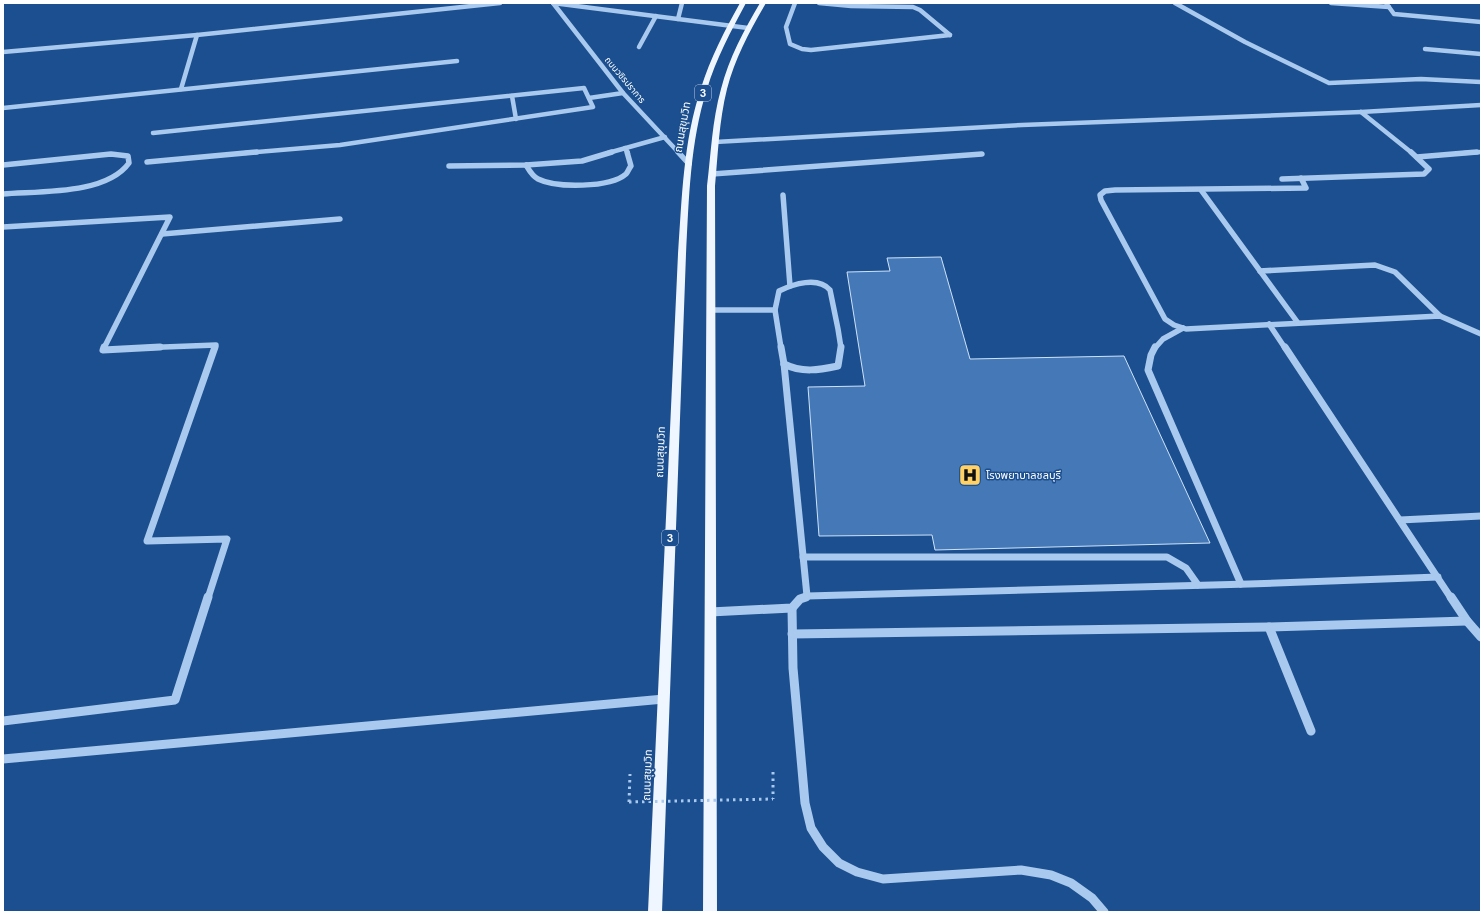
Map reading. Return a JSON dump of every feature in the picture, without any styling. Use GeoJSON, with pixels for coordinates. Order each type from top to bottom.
{"type":"FeatureCollection","features":[{"type":"Feature","properties":{"kind":"main road","name":"ถนนสุขุมวิท"},"geometry":{"type":"LineString","coordinates":[[655,912],[682,254],[689,164],[692,138],[700,101],[712,66],[730,26],[743,3]]}},
{"type":"Feature","properties":{"kind":"main road","name":"3"},"geometry":{"type":"LineString","coordinates":[[710,912],[712,174],[715,142],[724,88],[730,68],[748,28],[763,3]]}},
{"type":"Feature","properties":{"kind":"street"},"geometry":{"type":"LineString","coordinates":[[3,58],[5,52],[197,35],[500,3]]}},
{"type":"Feature","properties":{"kind":"street","name":"ถนนวชิรปราการ"},"geometry":{"type":"LineString","coordinates":[[553,3],[748,28]]}},
{"type":"Feature","properties":{"kind":"street","name":"ถนนวชิรปราการ"},"geometry":{"type":"LineString","coordinates":[[553,3],[623,93],[689,164]]}},
{"type":"Feature","properties":{"kind":"street"},"geometry":{"type":"LineString","coordinates":[[678,20],[682,3]]}},
{"type":"Feature","properties":{"kind":"street"},"geometry":{"type":"LineString","coordinates":[[795,3],[786,27],[790,44],[802,49],[811,50],[950,35],[920,10],[913,7],[851,6],[819,3]]}},
{"type":"Feature","properties":{"kind":"street"},"geometry":{"type":"LineString","coordinates":[[1176,3],[1245,42],[1329,83],[1421,79],[1481,82]]}},
{"type":"Feature","properties":{"kind":"street"},"geometry":{"type":"LineString","coordinates":[[1331,3],[1387,5],[1394,14],[1481,22]]}},
{"type":"Feature","properties":{"kind":"street"},"geometry":{"type":"LineString","coordinates":[[640,47],[656,16]]}},
{"type":"Feature","properties":{"kind":"street"},"geometry":{"type":"LineString","coordinates":[[181,89],[197,35]]}},
{"type":"Feature","properties":{"kind":"street"},"geometry":{"type":"LineString","coordinates":[[1425,48],[1481,54]]}},
{"type":"Feature","properties":{"kind":"street"},"geometry":{"type":"LineString","coordinates":[[3,108],[457,61]]}},
{"type":"Feature","properties":{"kind":"street"},"geometry":{"type":"LineString","coordinates":[[148,162],[340,145],[593,108],[584,88],[152,133]]}},
{"type":"Feature","properties":{"kind":"street"},"geometry":{"type":"LineString","coordinates":[[589,98],[623,93]]}},
{"type":"Feature","properties":{"kind":"street"},"geometry":{"type":"LineString","coordinates":[[512,96],[516,119]]}},
{"type":"Feature","properties":{"kind":"street"},"geometry":{"type":"LineString","coordinates":[[715,142],[1022,125],[1361,112],[1481,105]]}},
{"type":"Feature","properties":{"kind":"street"},"geometry":{"type":"LineString","coordinates":[[1282,179],[1424,174],[1429,169],[1417,157],[1361,112]]}},
{"type":"Feature","properties":{"kind":"street"},"geometry":{"type":"LineString","coordinates":[[449,166],[526,166],[582,161],[665,137]]}},
{"type":"Feature","properties":{"kind":"street"},"geometry":{"type":"LineString","coordinates":[[526,166],[537,179],[546,183],[592,185],[606,182],[626,172],[631,166],[631,159],[625,148]]}},
{"type":"Feature","properties":{"kind":"street"},"geometry":{"type":"LineString","coordinates":[[1417,157],[1481,152]]}},
{"type":"Feature","properties":{"kind":"street"},"geometry":{"type":"LineString","coordinates":[[3,165],[111,154],[128,156],[129,163],[121,174],[102,182],[80,187],[3,194]]}},
{"type":"Feature","properties":{"kind":"street"},"geometry":{"type":"LineString","coordinates":[[712,174],[982,154]]}},
{"type":"Feature","properties":{"kind":"street"},"geometry":{"type":"LineString","coordinates":[[1301,178],[1306,188],[1105,191],[1100,195],[1101,200],[1165,319],[1174,325],[1183,328],[1440,316]]}},
{"type":"Feature","properties":{"kind":"street"},"geometry":{"type":"LineString","coordinates":[[1201,190],[1298,323]]}},
{"type":"Feature","properties":{"kind":"street"},"geometry":{"type":"LineString","coordinates":[[783,195],[790,286]]}},
{"type":"Feature","properties":{"kind":"street"},"geometry":{"type":"LineString","coordinates":[[3,227],[170,217],[103,350],[216,345],[147,541],[227,539],[175,700],[3,721]]}},
{"type":"Feature","properties":{"kind":"street"},"geometry":{"type":"LineString","coordinates":[[162,234],[340,219]]}},
{"type":"Feature","properties":{"kind":"street"},"geometry":{"type":"LineString","coordinates":[[1260,271],[1375,265],[1395,272],[1440,316],[1480,335]]}},
{"type":"Feature","properties":{"kind":"street"},"geometry":{"type":"LineString","coordinates":[[784,364],[792,369],[823,370],[838,366],[841,360],[835,316],[828,286],[823,282],[790,286],[779,291],[775,310],[784,364],[807,596]]}},
{"type":"Feature","properties":{"kind":"street"},"geometry":{"type":"LineString","coordinates":[[711,310],[775,310]]}},
{"type":"Feature","properties":{"kind":"street"},"geometry":{"type":"LineString","coordinates":[[1269,324],[1467,621],[1481,637]]}},
{"type":"Feature","properties":{"kind":"street"},"geometry":{"type":"LineString","coordinates":[[1183,328],[1167,336],[1155,346],[1148,359],[1148,370],[1241,584]]}},
{"type":"Feature","properties":{"kind":"street"},"geometry":{"type":"LineString","coordinates":[[1400,520],[1481,516]]}},
{"type":"Feature","properties":{"kind":"street"},"geometry":{"type":"LineString","coordinates":[[803,557],[1167,557],[1182,564],[1190,572],[1198,585]]}},
{"type":"Feature","properties":{"kind":"street"},"geometry":{"type":"LineString","coordinates":[[1104,912],[1092,898],[1071,883],[1050,876],[1022,870],[882,879],[857,872],[839,863],[823,847],[811,828],[805,804],[793,668],[792,634],[792,608],[800,599],[807,596],[1438,577]]}},
{"type":"Feature","properties":{"kind":"street"},"geometry":{"type":"LineString","coordinates":[[710,612],[792,608]]}},
{"type":"Feature","properties":{"kind":"street"},"geometry":{"type":"LineString","coordinates":[[792,634],[1269,628],[1467,621]]}},
{"type":"Feature","properties":{"kind":"street"},"geometry":{"type":"LineString","coordinates":[[1269,628],[1311,731]]}},
{"type":"Feature","properties":{"kind":"street"},"geometry":{"type":"LineString","coordinates":[[3,759],[664,699]]}},
{"type":"Feature","properties":{"kind":"path"},"geometry":{"type":"LineString","coordinates":[[630,774],[628,802],[773,799],[773,772]]}},
{"type":"Feature","properties":{"kind":"building","name":"โรงพยาบาลชลบุรี"},"geometry":{"type":"Polygon","coordinates":[[[941,257],[970,359],[1124,356],[1210,543],[935,550],[932,535],[819,536],[808,387],[865,386],[847,272],[890,271],[887,258],[941,257]]]}},
{"type":"Feature","properties":{"kind":"place","name":"โรงพยาบาลชลบุรี"},"geometry":{"type":"Point","coordinates":[970,475]}}]}
